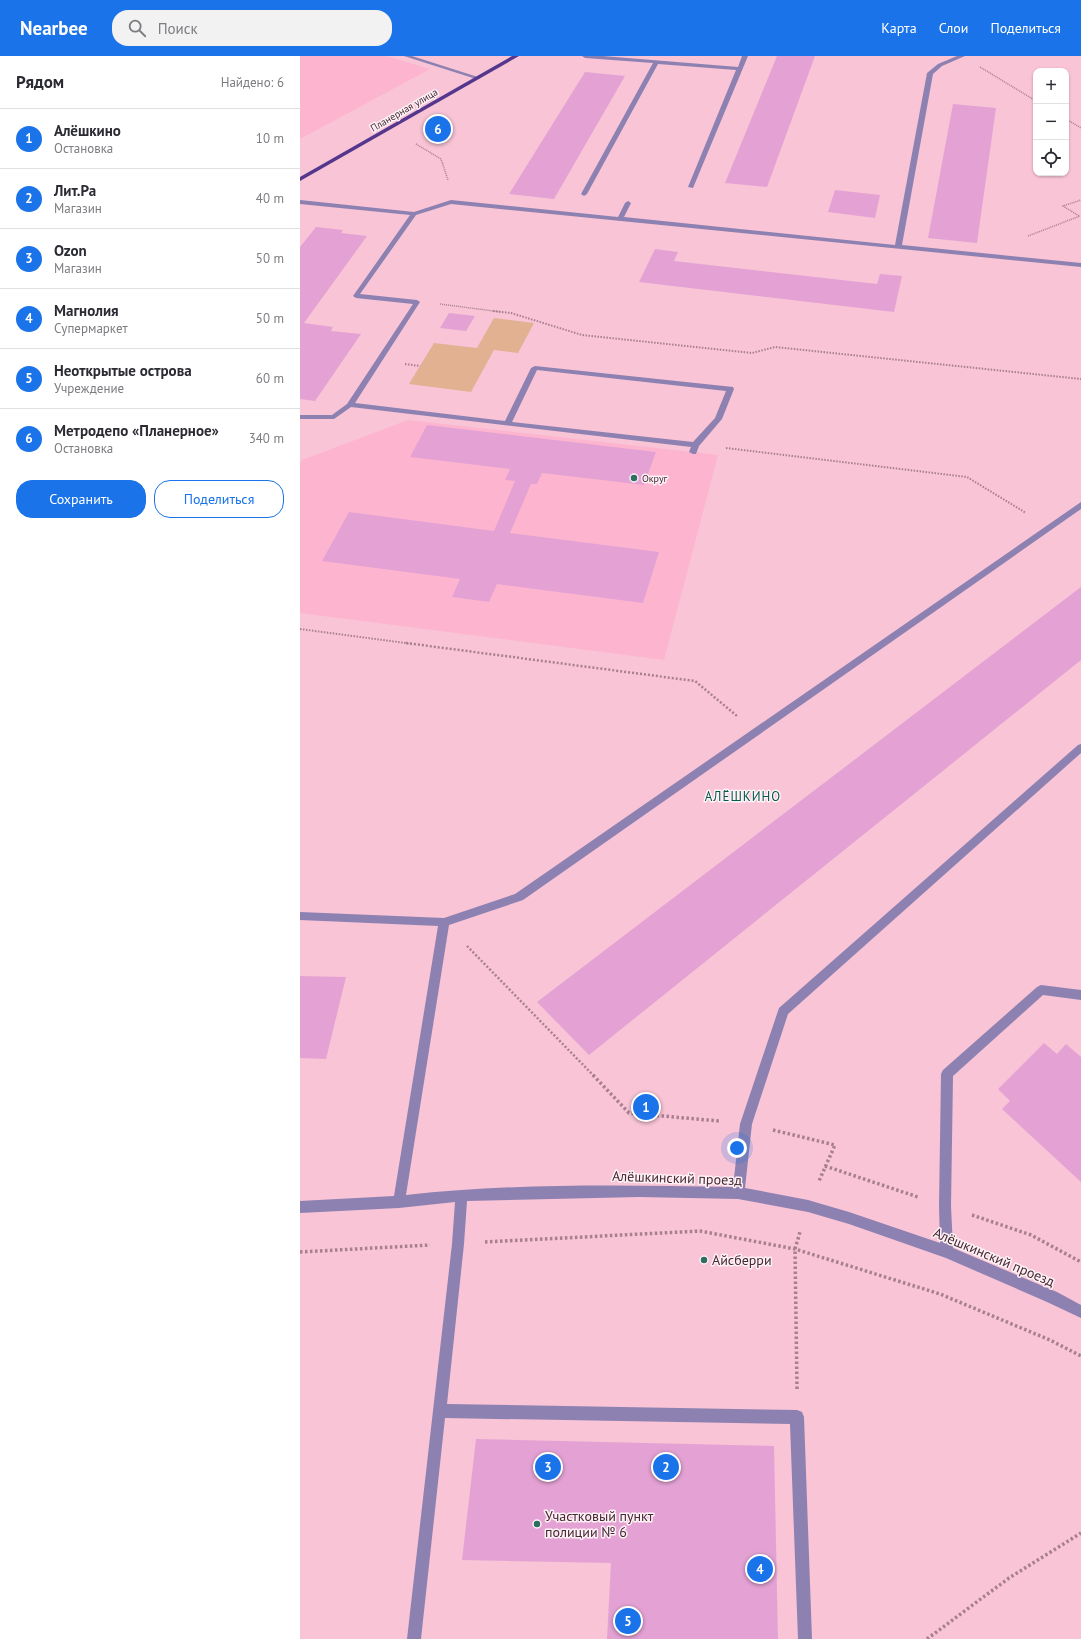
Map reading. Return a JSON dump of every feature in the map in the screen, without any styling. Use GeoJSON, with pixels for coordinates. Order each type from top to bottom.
{"type":"FeatureCollection","features":[{"type":"Feature","properties":{"kind":"main road","name":"Планерная улица"},"geometry":{"type":"LineString","coordinates":[[300,179],[516,56]]}},
{"type":"Feature","properties":{"kind":"street"},"geometry":{"type":"LineString","coordinates":[[408,56],[478,78]]}},
{"type":"Feature","properties":{"kind":"street"},"geometry":{"type":"LineString","coordinates":[[585,56],[740,69]]}},
{"type":"Feature","properties":{"kind":"street"},"geometry":{"type":"LineString","coordinates":[[691,187],[745,56]]}},
{"type":"Feature","properties":{"kind":"street"},"geometry":{"type":"LineString","coordinates":[[898,247],[930,73],[940,65],[962,56]]}},
{"type":"Feature","properties":{"kind":"street"},"geometry":{"type":"LineString","coordinates":[[584,194],[656,62]]}},
{"type":"Feature","properties":{"kind":"street"},"geometry":{"type":"LineString","coordinates":[[300,202],[414,214],[451,202],[1081,265]]}},
{"type":"Feature","properties":{"kind":"street"},"geometry":{"type":"LineString","coordinates":[[620,219],[628,203]]}},
{"type":"Feature","properties":{"kind":"street"},"geometry":{"type":"LineString","coordinates":[[300,417],[334,417],[350,405],[417,302],[356,296],[414,214]]}},
{"type":"Feature","properties":{"kind":"street"},"geometry":{"type":"LineString","coordinates":[[350,405],[508,422],[694,448],[718,419],[730,389],[535,368],[508,422]]}},
{"type":"Feature","properties":{"kind":"street"},"geometry":{"type":"LineString","coordinates":[[300,916],[444,922],[519,897],[1081,505]]}},
{"type":"Feature","properties":{"kind":"street"},"geometry":{"type":"LineString","coordinates":[[738,1193],[746,1124],[783,1012],[1081,748]]}},
{"type":"Feature","properties":{"kind":"street"},"geometry":{"type":"LineString","coordinates":[[399,1202],[444,922]]}},
{"type":"Feature","properties":{"kind":"street"},"geometry":{"type":"LineString","coordinates":[[946,1252],[945,1206],[947,1074],[1041,990],[1081,995]]}},
{"type":"Feature","properties":{"kind":"street","name":"Алёшкинский проезд"},"geometry":{"type":"LineString","coordinates":[[300,1207],[399,1202],[461,1195],[639,1191],[738,1193],[808,1206],[849,1218],[946,1252],[1052,1297],[1081,1312]]}},
{"type":"Feature","properties":{"kind":"street"},"geometry":{"type":"LineString","coordinates":[[414,1639],[458,1244],[461,1195]]}},
{"type":"Feature","properties":{"kind":"street"},"geometry":{"type":"LineString","coordinates":[[439,1411],[797,1417],[806,1639]]}},
{"type":"Feature","properties":{"kind":"path"},"geometry":{"type":"LineString","coordinates":[[976,64],[1033,99]]}},
{"type":"Feature","properties":{"kind":"path"},"geometry":{"type":"LineString","coordinates":[[1069,121],[1081,128]]}},
{"type":"Feature","properties":{"kind":"path"},"geometry":{"type":"LineString","coordinates":[[416,144],[442,159],[447,179],[453,183]]}},
{"type":"Feature","properties":{"kind":"path"},"geometry":{"type":"LineString","coordinates":[[1081,200],[1063,206],[1081,217]]}},
{"type":"Feature","properties":{"kind":"path"},"geometry":{"type":"LineString","coordinates":[[417,302],[511,312],[582,335],[752,352],[775,347],[1081,379]]}},
{"type":"Feature","properties":{"kind":"path"},"geometry":{"type":"LineString","coordinates":[[694,448],[967,477],[1049,527]]}},
{"type":"Feature","properties":{"kind":"path"},"geometry":{"type":"LineString","coordinates":[[300,629],[695,681],[756,731]]}},
{"type":"Feature","properties":{"kind":"path"},"geometry":{"type":"LineString","coordinates":[[444,922],[629,1113],[746,1124],[835,1145],[808,1206],[795,1249],[797,1417]]}},
{"type":"Feature","properties":{"kind":"path"},"geometry":{"type":"LineString","coordinates":[[300,1252],[700,1231],[795,1249],[940,1294],[1050,1340],[1081,1356]]}},
{"type":"Feature","properties":{"kind":"path"},"geometry":{"type":"LineString","coordinates":[[927,1639],[1009,1578],[1081,1533]]}},
{"type":"Feature","properties":{"kind":"shaded area"},"geometry":{"type":"Polygon","coordinates":[[[300,56],[386,56],[430,69],[300,139],[300,56]]]}},
{"type":"Feature","properties":{"kind":"shaded area"},"geometry":{"type":"Polygon","coordinates":[[[494,318],[534,323],[518,353],[494,350],[471,392],[409,384],[434,343],[477,348],[494,318]]]}},
{"type":"Feature","properties":{"kind":"shaded area"},"geometry":{"type":"Polygon","coordinates":[[[408,420],[718,455],[664,660],[300,613],[300,463],[302,460],[408,420]]]}},
{"type":"Feature","properties":{"kind":"building"},"geometry":{"type":"Polygon","coordinates":[[[777,56],[815,56],[767,187],[725,183],[777,56]]]}},
{"type":"Feature","properties":{"kind":"building"},"geometry":{"type":"Polygon","coordinates":[[[585,72],[625,76],[554,199],[509,194],[585,72]]]}},
{"type":"Feature","properties":{"kind":"building"},"geometry":{"type":"Polygon","coordinates":[[[953,104],[996,108],[977,243],[928,238],[953,104]]]}},
{"type":"Feature","properties":{"kind":"building"},"geometry":{"type":"Polygon","coordinates":[[[835,190],[880,195],[875,218],[828,212],[835,190]]]}},
{"type":"Feature","properties":{"kind":"building"},"geometry":{"type":"Polygon","coordinates":[[[316,227],[343,230],[341,233],[367,236],[304,323],[333,327],[331,331],[361,334],[315,401],[300,399],[300,247],[316,227]]]}},
{"type":"Feature","properties":{"kind":"building"},"geometry":{"type":"Polygon","coordinates":[[[655,249],[678,252],[674,261],[877,284],[880,274],[902,276],[894,312],[639,282],[655,249]]]}},
{"type":"Feature","properties":{"kind":"building"},"geometry":{"type":"Polygon","coordinates":[[[449,313],[475,316],[466,331],[440,328],[449,313]]]}},
{"type":"Feature","properties":{"kind":"building"},"geometry":{"type":"Polygon","coordinates":[[[427,425],[656,452],[644,485],[542,473],[537,484],[531,484],[510,533],[659,552],[643,603],[497,584],[489,602],[452,597],[460,579],[322,561],[349,512],[494,531],[515,481],[505,480],[510,469],[410,457],[427,425]]]}},
{"type":"Feature","properties":{"kind":"building"},"geometry":{"type":"Polygon","coordinates":[[[1081,587],[1081,660],[589,1055],[537,1002],[1081,587]]]}},
{"type":"Feature","properties":{"kind":"building"},"geometry":{"type":"Polygon","coordinates":[[[300,976],[346,977],[326,1059],[300,1058],[300,976]]]}},
{"type":"Feature","properties":{"kind":"building"},"geometry":{"type":"Polygon","coordinates":[[[1044,1043],[1057,1054],[1066,1044],[1081,1057],[1081,1182],[1002,1109],[1010,1101],[998,1089],[1044,1043]]]}},
{"type":"Feature","properties":{"kind":"building"},"geometry":{"type":"Polygon","coordinates":[[[476,1439],[774,1446],[778,1639],[607,1639],[611,1563],[462,1560],[476,1439]]]}},
{"type":"Feature","properties":{"kind":"place","name":"Метродепо «Планерное»"},"geometry":{"type":"Point","coordinates":[438,129]}},
{"type":"Feature","properties":{"kind":"place","name":"Округ"},"geometry":{"type":"Point","coordinates":[634,478]}},
{"type":"Feature","properties":{"kind":"place","name":"Алёшкино"},"geometry":{"type":"Point","coordinates":[646,1107]}},
{"type":"Feature","properties":{"kind":"place","name":"Айсберри"},"geometry":{"type":"Point","coordinates":[704,1260]}},
{"type":"Feature","properties":{"kind":"place","name":"Ozon"},"geometry":{"type":"Point","coordinates":[548,1467]}},
{"type":"Feature","properties":{"kind":"place","name":"Лит.Ра"},"geometry":{"type":"Point","coordinates":[666,1467]}},
{"type":"Feature","properties":{"kind":"place","name":"Участковый пункт полиции № 6"},"geometry":{"type":"Point","coordinates":[537,1524]}},
{"type":"Feature","properties":{"kind":"place","name":"Магнолия"},"geometry":{"type":"Point","coordinates":[760,1569]}},
{"type":"Feature","properties":{"kind":"place","name":"Неоткрытые острова"},"geometry":{"type":"Point","coordinates":[628,1621]}},
{"type":"Feature","properties":{"kind":"district","name":"АЛЁШКИНО"},"geometry":{"type":"Point","coordinates":[743,796]}}]}
